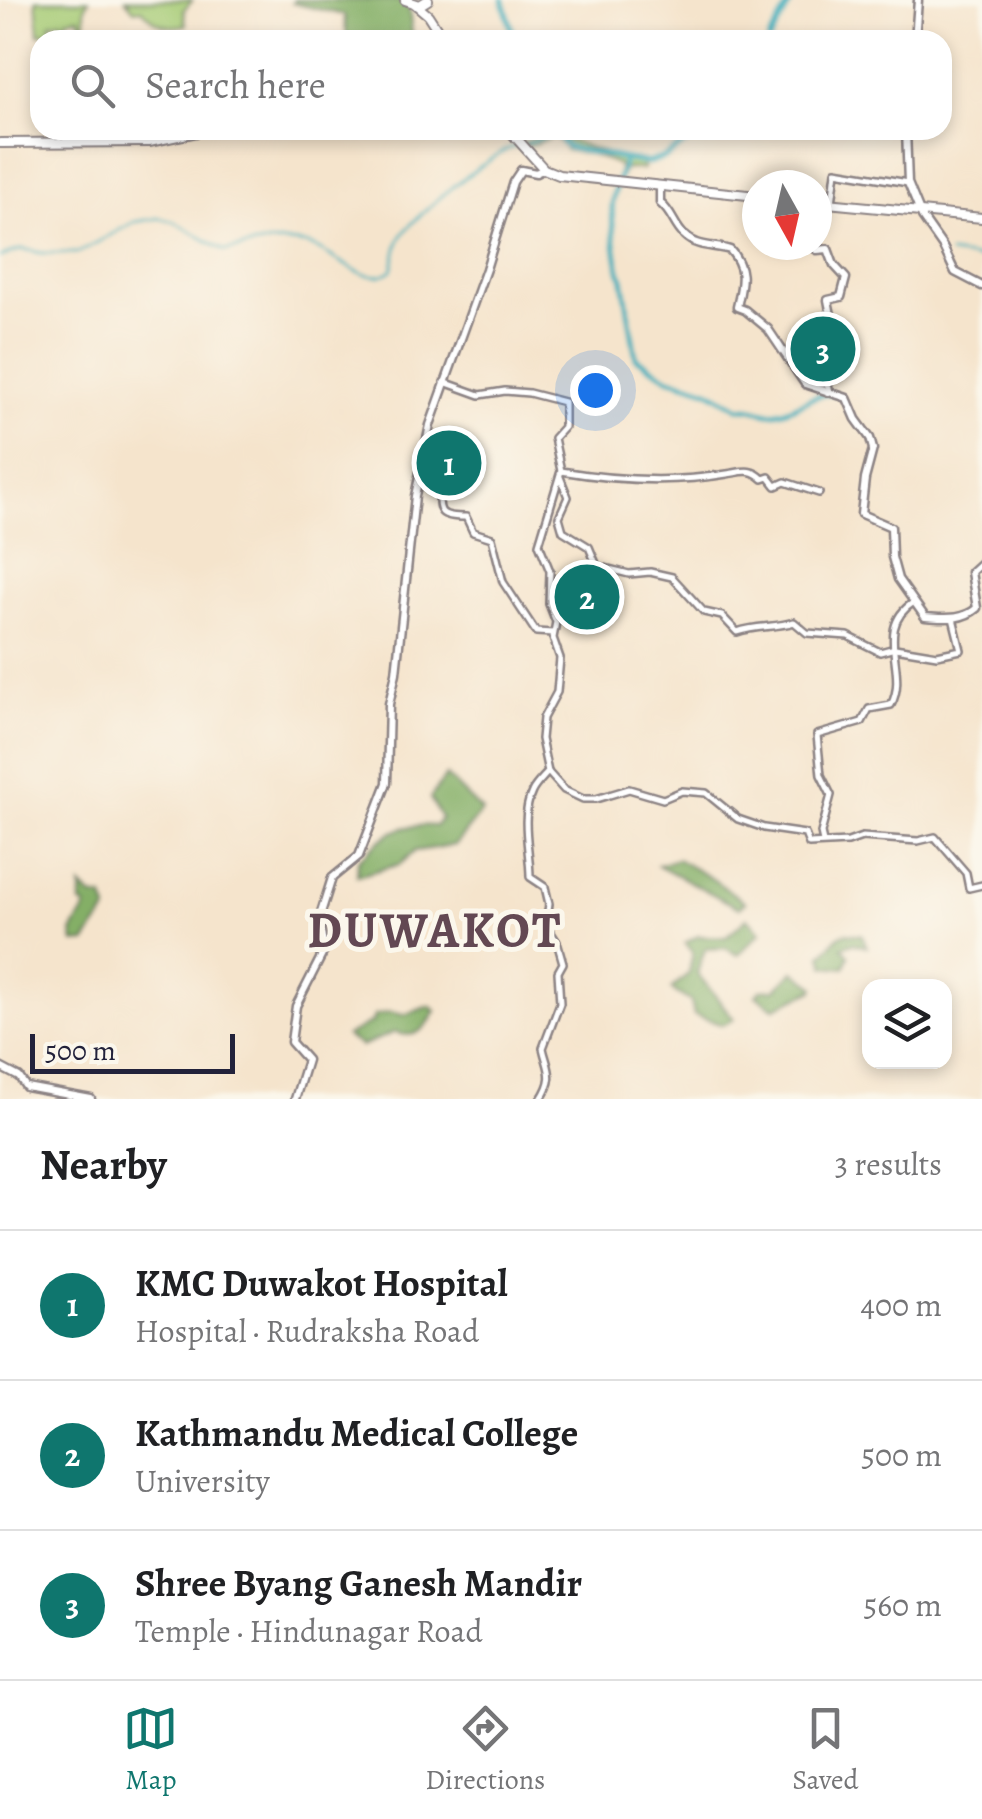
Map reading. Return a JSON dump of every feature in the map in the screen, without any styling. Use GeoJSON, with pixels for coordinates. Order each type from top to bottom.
{"type":"FeatureCollection","features":[{"type":"Feature","properties":{"kind":"main road"},"geometry":{"type":"LineString","coordinates":[[405,0],[425,3],[438,30]]}},
{"type":"Feature","properties":{"kind":"main road"},"geometry":{"type":"LineString","coordinates":[[916,30],[918,0]]}},
{"type":"Feature","properties":{"kind":"main road"},"geometry":{"type":"LineString","coordinates":[[0,143],[159,140]]}},
{"type":"Feature","properties":{"kind":"main road"},"geometry":{"type":"LineString","coordinates":[[516,140],[544,169],[571,178],[742,195]]}},
{"type":"Feature","properties":{"kind":"main road"},"geometry":{"type":"LineString","coordinates":[[906,140],[908,183],[920,212],[955,272],[982,286]]}},
{"type":"Feature","properties":{"kind":"main road"},"geometry":{"type":"LineString","coordinates":[[295,1099],[307,1060],[291,1042],[292,1032],[298,1002],[324,952],[319,916],[334,874],[360,856],[388,784],[389,704],[430,425],[486,269],[512,182],[521,170],[536,173],[544,169]]}},
{"type":"Feature","properties":{"kind":"main road"},"geometry":{"type":"LineString","coordinates":[[660,187],[660,203],[674,217],[682,234],[700,245],[730,250],[742,264],[744,276],[737,308],[768,329],[801,380],[847,398],[873,450],[860,512],[891,527],[892,558],[898,579],[925,617],[953,618],[977,608],[971,572],[982,562]]}},
{"type":"Feature","properties":{"kind":"main road"},"geometry":{"type":"LineString","coordinates":[[832,203],[982,218]]}},
{"type":"Feature","properties":{"kind":"main road"},"geometry":{"type":"LineString","coordinates":[[829,392],[825,366],[832,320],[828,298],[841,296],[846,278],[832,259]]}},
{"type":"Feature","properties":{"kind":"main road"},"geometry":{"type":"LineString","coordinates":[[0,1067],[18,1077],[26,1088],[91,1099]]}},
{"type":"Feature","properties":{"kind":"street"},"geometry":{"type":"LineString","coordinates":[[832,203],[836,171],[908,183]]}},
{"type":"Feature","properties":{"kind":"street"},"geometry":{"type":"LineString","coordinates":[[444,382],[480,396],[511,392],[562,400],[564,427],[555,435],[554,443],[568,498],[560,517],[562,531],[589,546],[599,568],[672,577],[704,612],[722,616],[736,632],[753,626],[794,622],[806,633],[850,637],[883,653],[891,646]]}},
{"type":"Feature","properties":{"kind":"street"},"geometry":{"type":"LineString","coordinates":[[561,474],[665,479],[744,470],[763,479],[772,478],[776,486],[785,482],[820,493]]}},
{"type":"Feature","properties":{"kind":"street"},"geometry":{"type":"LineString","coordinates":[[420,474],[439,483],[438,506],[443,513],[452,518],[466,517],[473,532],[492,538],[503,582],[528,622],[538,633],[554,633]]}},
{"type":"Feature","properties":{"kind":"street"},"geometry":{"type":"LineString","coordinates":[[561,474],[540,544],[550,571],[549,604],[556,622],[554,633],[560,658],[557,692],[544,718],[540,739],[548,772],[564,790],[583,799],[629,789],[663,799],[682,791],[706,792],[738,819],[764,828],[805,834],[809,844],[848,842],[862,837],[918,841],[934,836],[966,874],[970,888],[982,885]]}},
{"type":"Feature","properties":{"kind":"street"},"geometry":{"type":"LineString","coordinates":[[823,842],[821,833],[831,794],[821,776],[817,735],[858,724],[869,710],[891,706],[898,690],[898,676],[891,646],[900,616],[914,602]]}},
{"type":"Feature","properties":{"kind":"street"},"geometry":{"type":"LineString","coordinates":[[891,646],[937,655],[960,650],[953,618]]}},
{"type":"Feature","properties":{"kind":"street"},"geometry":{"type":"LineString","coordinates":[[542,1099],[550,1077],[550,1062],[543,1048],[560,1003],[558,971],[563,964],[557,942],[546,925],[548,904],[544,887],[530,877],[527,836],[532,792],[548,772]]}},
{"type":"Feature","properties":{"kind":"green space"},"geometry":{"type":"Polygon","coordinates":[[[36,0],[89,0],[85,25],[79,17],[67,19],[63,27],[62,21],[51,23],[51,30],[39,30],[36,0]]]}},
{"type":"Feature","properties":{"kind":"green space"},"geometry":{"type":"Polygon","coordinates":[[[126,0],[192,1],[184,10],[186,25],[172,27],[156,22],[142,9],[134,10],[126,0]]]}},
{"type":"Feature","properties":{"kind":"green space"},"geometry":{"type":"Polygon","coordinates":[[[397,0],[409,8],[412,30],[346,30],[344,15],[292,3],[397,0]]]}},
{"type":"Feature","properties":{"kind":"green space"},"geometry":{"type":"Polygon","coordinates":[[[529,140],[544,140],[526,147],[522,143],[529,140]]]}},
{"type":"Feature","properties":{"kind":"green space"},"geometry":{"type":"Polygon","coordinates":[[[558,140],[617,157],[643,160],[643,169],[624,169],[622,175],[619,165],[566,150],[558,140]]]}},
{"type":"Feature","properties":{"kind":"green space"},"geometry":{"type":"Polygon","coordinates":[[[446,776],[482,811],[455,845],[415,851],[400,864],[357,876],[358,861],[384,837],[411,826],[436,826],[441,818],[430,798],[446,776]]]}},
{"type":"Feature","properties":{"kind":"green space"},"geometry":{"type":"Polygon","coordinates":[[[677,859],[745,902],[739,908],[658,865],[677,859]]]}},
{"type":"Feature","properties":{"kind":"green space"},"geometry":{"type":"Polygon","coordinates":[[[81,886],[91,896],[104,898],[108,910],[86,942],[74,943],[72,932],[86,906],[81,904],[81,886]]]}},
{"type":"Feature","properties":{"kind":"green space"},"geometry":{"type":"Polygon","coordinates":[[[747,918],[761,932],[738,955],[725,948],[705,949],[697,973],[734,1019],[723,1025],[694,1015],[691,1002],[671,989],[689,973],[693,952],[685,943],[698,936],[726,937],[747,918]]]}},
{"type":"Feature","properties":{"kind":"green space"},"geometry":{"type":"Polygon","coordinates":[[[846,933],[862,935],[867,947],[852,943],[842,947],[849,955],[845,968],[825,966],[822,955],[846,933]]]}},
{"type":"Feature","properties":{"kind":"green space"},"geometry":{"type":"Polygon","coordinates":[[[794,971],[815,986],[814,990],[774,1008],[756,995],[760,990],[776,989],[794,971]]]}},
{"type":"Feature","properties":{"kind":"green space"},"geometry":{"type":"Polygon","coordinates":[[[430,1006],[436,1011],[415,1034],[395,1032],[361,1046],[346,1036],[372,1022],[375,1015],[404,1015],[430,1006]]]}},
{"type":"Feature","properties":{"kind":"waterway"},"geometry":{"type":"LineString","coordinates":[[503,0],[512,30]]}},
{"type":"Feature","properties":{"kind":"waterway"},"geometry":{"type":"LineString","coordinates":[[775,30],[792,0]]}},
{"type":"Feature","properties":{"kind":"waterway"},"geometry":{"type":"LineString","coordinates":[[526,144],[537,140]]}},
{"type":"Feature","properties":{"kind":"waterway"},"geometry":{"type":"LineString","coordinates":[[561,140],[569,148],[647,163],[665,157],[690,140]]}},
{"type":"Feature","properties":{"kind":"waterway"},"geometry":{"type":"LineString","coordinates":[[0,257],[22,249],[78,253],[134,222],[159,218],[175,222],[225,251],[275,243],[305,244],[360,272],[382,275],[392,270],[400,239],[420,216],[473,172],[518,145]]}},
{"type":"Feature","properties":{"kind":"waterway"},"geometry":{"type":"LineString","coordinates":[[624,161],[612,216],[636,358],[669,378],[708,390],[739,408],[778,412],[831,394]]}},
{"type":"Feature","properties":{"kind":"waterway"},"geometry":{"type":"LineString","coordinates":[[949,254],[982,259]]}},
{"type":"Feature","properties":{"kind":"place","name":"Shree Byang Ganesh Mandir"},"geometry":{"type":"Point","coordinates":[823,349]}},
{"type":"Feature","properties":{"kind":"place","name":"KMC Duwakot Hospital"},"geometry":{"type":"Point","coordinates":[449,463]}},
{"type":"Feature","properties":{"kind":"place","name":"Kathmandu Medical College"},"geometry":{"type":"Point","coordinates":[587,597]}},
{"type":"Feature","properties":{"kind":"district","name":"DUWAKOT"},"geometry":{"type":"Point","coordinates":[435,930]}}]}
